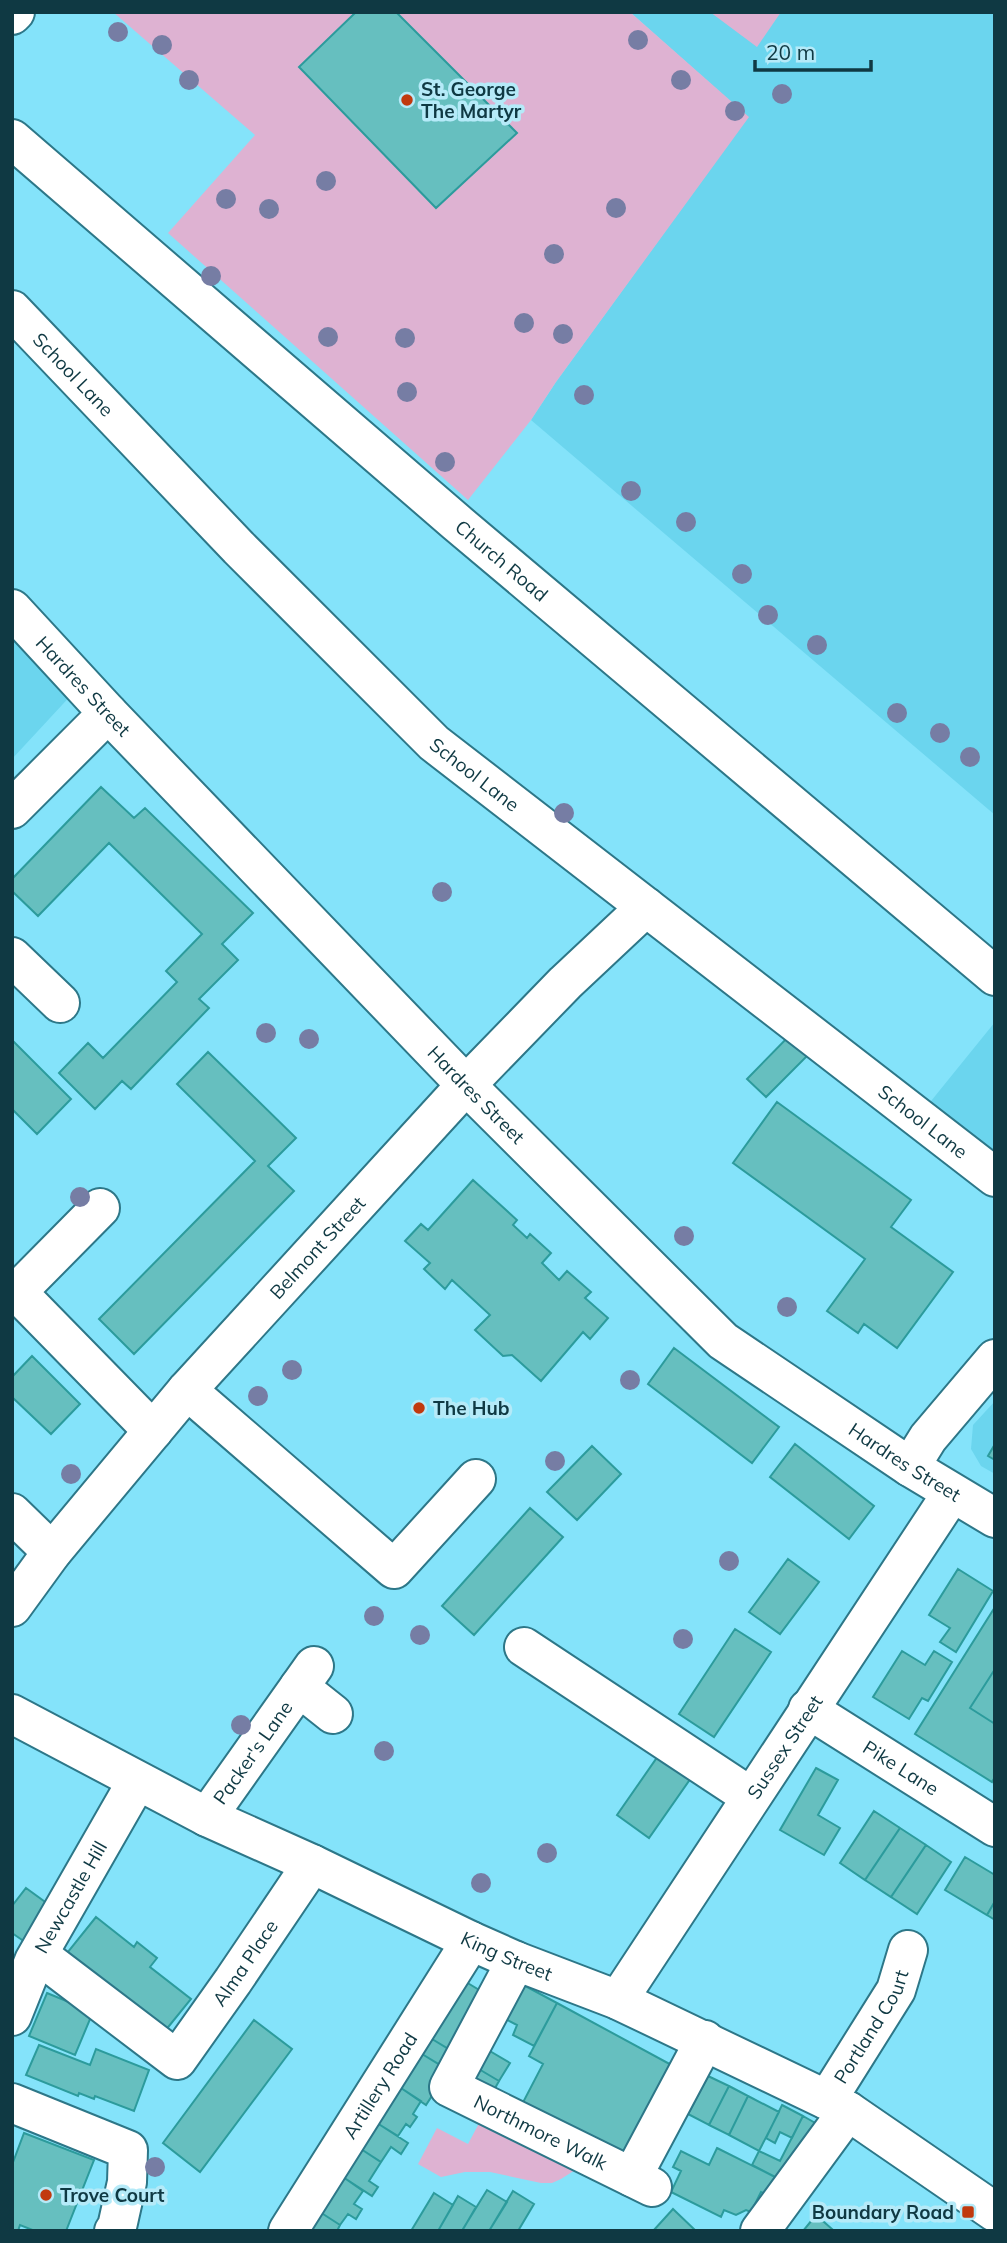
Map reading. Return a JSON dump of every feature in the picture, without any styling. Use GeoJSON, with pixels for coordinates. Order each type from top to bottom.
{"type":"FeatureCollection","features":[{"type":"Feature","properties":{"kind":"street","name":"Church Road"},"geometry":{"type":"LineString","coordinates":[[12,139],[456,522],[995,976]]}},
{"type":"Feature","properties":{"kind":"street","name":"School Lane"},"geometry":{"type":"LineString","coordinates":[[12,310],[239,548],[434,743],[995,1177]]}},
{"type":"Feature","properties":{"kind":"street","name":"Hardres Street"},"geometry":{"type":"LineString","coordinates":[[12,609],[108,713],[466,1085],[723,1341],[910,1466],[995,1518]]}},
{"type":"Feature","properties":{"kind":"street"},"geometry":{"type":"LineString","coordinates":[[12,809],[108,713]]}},
{"type":"Feature","properties":{"kind":"street","name":"Belmont Street"},"geometry":{"type":"LineString","coordinates":[[12,1607],[52,1552],[187,1390],[466,1085],[565,983],[646,907]]}},
{"type":"Feature","properties":{"kind":"street"},"geometry":{"type":"LineString","coordinates":[[12,957],[60,1003]]}},
{"type":"Feature","properties":{"kind":"street"},"geometry":{"type":"LineString","coordinates":[[100,1209],[17,1292],[153,1431]]}},
{"type":"Feature","properties":{"kind":"street"},"geometry":{"type":"LineString","coordinates":[[910,1466],[928,1438],[995,1359]]}},
{"type":"Feature","properties":{"kind":"street"},"geometry":{"type":"LineString","coordinates":[[187,1390],[394,1569],[476,1479]]}},
{"type":"Feature","properties":{"kind":"street","name":"Sussex Street"},"geometry":{"type":"LineString","coordinates":[[618,2000],[952,1493]]}},
{"type":"Feature","properties":{"kind":"street"},"geometry":{"type":"LineString","coordinates":[[12,1513],[52,1552]]}},
{"type":"Feature","properties":{"kind":"street"},"geometry":{"type":"LineString","coordinates":[[524,1647],[751,1797]]}},
{"type":"Feature","properties":{"kind":"street","name":"Packer's Lane"},"geometry":{"type":"LineString","coordinates":[[207,1817],[307,1676],[333,1714]]}},
{"type":"Feature","properties":{"kind":"street","name":"Pike Lane"},"geometry":{"type":"LineString","coordinates":[[808,1709],[995,1827]]}},
{"type":"Feature","properties":{"kind":"street","name":"King Street"},"geometry":{"type":"LineString","coordinates":[[12,1714],[207,1817],[471,1941],[618,2000],[837,2106],[995,2212]]}},
{"type":"Feature","properties":{"kind":"street","name":"Newcastle Hill"},"geometry":{"type":"LineString","coordinates":[[12,2016],[39,1955],[137,1781]]}},
{"type":"Feature","properties":{"kind":"street","name":"Alma Place"},"geometry":{"type":"LineString","coordinates":[[39,1955],[177,2060],[312,1864]]}},
{"type":"Feature","properties":{"kind":"street","name":"Artillery Road"},"geometry":{"type":"LineString","coordinates":[[288,2231],[471,1941]]}},
{"type":"Feature","properties":{"kind":"street","name":"Portland Court"},"geometry":{"type":"LineString","coordinates":[[760,2231],[837,2106],[895,1990],[908,1950]]}},
{"type":"Feature","properties":{"kind":"street","name":"Northmore Walk"},"geometry":{"type":"LineString","coordinates":[[516,1961],[449,2087],[642,2182],[705,2040]]}},
{"type":"Feature","properties":{"kind":"street"},"geometry":{"type":"LineString","coordinates":[[12,2104],[128,2150],[127,2182],[114,2231]]}},
{"type":"Feature","properties":{"kind":"shaded area"},"geometry":{"type":"Polygon","coordinates":[[[113,12],[630,12],[749,117],[531,420],[468,500],[168,233],[255,135],[113,12]]]}},
{"type":"Feature","properties":{"kind":"shaded area"},"geometry":{"type":"Polygon","coordinates":[[[630,12],[995,12],[995,815],[531,420],[748,117],[630,12]]]}},
{"type":"Feature","properties":{"kind":"shaded area"},"geometry":{"type":"Polygon","coordinates":[[[710,12],[781,12],[757,47],[710,12]]]}},
{"type":"Feature","properties":{"kind":"shaded area"},"geometry":{"type":"Polygon","coordinates":[[[12,625],[75,691],[12,759],[12,625]]]}},
{"type":"Feature","properties":{"kind":"shaded area"},"geometry":{"type":"Polygon","coordinates":[[[995,1022],[995,1158],[927,1106],[995,1022]]]}},
{"type":"Feature","properties":{"kind":"shaded area"},"geometry":{"type":"Polygon","coordinates":[[[995,1401],[995,1474],[981,1466],[971,1449],[973,1425],[995,1401]]]}},
{"type":"Feature","properties":{"kind":"shaded area"},"geometry":{"type":"Polygon","coordinates":[[[484,2114],[583,2165],[552,2183],[541,2183],[490,2172],[465,2172],[441,2177],[418,2164],[437,2128],[468,2144],[484,2114]]]}},
{"type":"Feature","properties":{"kind":"building","name":"St. George The Martyr"},"geometry":{"type":"Polygon","coordinates":[[[356,12],[396,12],[517,133],[436,208],[299,67],[356,12]]]}},
{"type":"Feature","properties":{"kind":"building"},"geometry":{"type":"Polygon","coordinates":[[[101,787],[134,818],[145,808],[253,913],[222,944],[238,960],[199,999],[209,1008],[131,1089],[122,1081],[95,1109],[59,1073],[88,1043],[103,1058],[177,982],[166,971],[202,934],[109,843],[38,916],[12,891],[12,879],[101,787]]]}},
{"type":"Feature","properties":{"kind":"building"},"geometry":{"type":"Polygon","coordinates":[[[790,1035],[813,1050],[766,1097],[747,1079],[790,1035]]]}},
{"type":"Feature","properties":{"kind":"building"},"geometry":{"type":"Polygon","coordinates":[[[12,1040],[71,1099],[37,1134],[12,1109],[12,1040]]]}},
{"type":"Feature","properties":{"kind":"building"},"geometry":{"type":"Polygon","coordinates":[[[208,1052],[296,1138],[268,1166],[294,1191],[134,1354],[99,1319],[255,1161],[177,1084],[208,1052]]]}},
{"type":"Feature","properties":{"kind":"building"},"geometry":{"type":"Polygon","coordinates":[[[777,1102],[911,1200],[891,1227],[953,1272],[897,1348],[864,1324],[858,1333],[827,1311],[865,1259],[733,1163],[777,1102]]]}},
{"type":"Feature","properties":{"kind":"building"},"geometry":{"type":"Polygon","coordinates":[[[473,1180],[517,1220],[513,1225],[527,1238],[530,1234],[551,1253],[542,1263],[559,1280],[567,1271],[591,1292],[585,1298],[608,1318],[590,1339],[583,1332],[541,1381],[512,1355],[503,1356],[475,1330],[490,1315],[452,1280],[445,1289],[424,1269],[430,1263],[405,1241],[421,1224],[428,1230],[473,1180]]]}},
{"type":"Feature","properties":{"kind":"building"},"geometry":{"type":"Polygon","coordinates":[[[674,1348],[779,1427],[752,1463],[648,1384],[674,1348]]]}},
{"type":"Feature","properties":{"kind":"building"},"geometry":{"type":"Polygon","coordinates":[[[32,1356],[80,1404],[51,1434],[12,1397],[12,1377],[32,1356]]]}},
{"type":"Feature","properties":{"kind":"building"},"geometry":{"type":"Polygon","coordinates":[[[795,1444],[874,1506],[849,1539],[770,1477],[795,1444]]]}},
{"type":"Feature","properties":{"kind":"building"},"geometry":{"type":"Polygon","coordinates":[[[995,1444],[995,1460],[988,1456],[995,1444]]]}},
{"type":"Feature","properties":{"kind":"building"},"geometry":{"type":"Polygon","coordinates":[[[592,1446],[621,1474],[577,1520],[547,1492],[592,1446]]]}},
{"type":"Feature","properties":{"kind":"building"},"geometry":{"type":"Polygon","coordinates":[[[530,1508],[563,1537],[474,1635],[442,1606],[530,1508]]]}},
{"type":"Feature","properties":{"kind":"building"},"geometry":{"type":"Polygon","coordinates":[[[788,1559],[819,1582],[780,1634],[749,1612],[788,1559]]]}},
{"type":"Feature","properties":{"kind":"building"},"geometry":{"type":"Polygon","coordinates":[[[958,1569],[993,1591],[956,1652],[940,1642],[950,1628],[929,1615],[958,1569]]]}},
{"type":"Feature","properties":{"kind":"building"},"geometry":{"type":"Polygon","coordinates":[[[995,1607],[995,1669],[970,1708],[995,1724],[995,1777],[992,1782],[915,1734],[995,1607]]]}},
{"type":"Feature","properties":{"kind":"building"},"geometry":{"type":"Polygon","coordinates":[[[995,1607],[995,1777],[992,1782],[915,1734],[995,1607]]]}},
{"type":"Feature","properties":{"kind":"building"},"geometry":{"type":"Polygon","coordinates":[[[735,1629],[771,1652],[714,1737],[679,1714],[735,1629]]]}},
{"type":"Feature","properties":{"kind":"building"},"geometry":{"type":"Polygon","coordinates":[[[902,1651],[925,1665],[934,1651],[952,1662],[928,1701],[922,1698],[909,1719],[873,1697],[902,1651]]]}},
{"type":"Feature","properties":{"kind":"building"},"geometry":{"type":"Polygon","coordinates":[[[665,1746],[698,1768],[649,1838],[617,1815],[665,1746]]]}},
{"type":"Feature","properties":{"kind":"building"},"geometry":{"type":"Polygon","coordinates":[[[816,1768],[838,1780],[818,1815],[840,1828],[824,1855],[780,1830],[816,1768]]]}},
{"type":"Feature","properties":{"kind":"building"},"geometry":{"type":"Polygon","coordinates":[[[874,1811],[900,1828],[865,1880],[840,1863],[874,1811]]]}},
{"type":"Feature","properties":{"kind":"building"},"geometry":{"type":"Polygon","coordinates":[[[900,1828],[926,1845],[891,1897],[865,1880],[900,1828]]]}},
{"type":"Feature","properties":{"kind":"building"},"geometry":{"type":"Polygon","coordinates":[[[926,1845],[951,1862],[917,1914],[891,1897],[926,1845]]]}},
{"type":"Feature","properties":{"kind":"building"},"geometry":{"type":"Polygon","coordinates":[[[965,1857],[995,1875],[995,1901],[987,1915],[945,1890],[965,1857]]]}},
{"type":"Feature","properties":{"kind":"building"},"geometry":{"type":"Polygon","coordinates":[[[26,1888],[52,1907],[25,1942],[12,1933],[12,1906],[26,1888]]]}},
{"type":"Feature","properties":{"kind":"building"},"geometry":{"type":"Polygon","coordinates":[[[995,1901],[995,1920],[987,1915],[995,1901]]]}},
{"type":"Feature","properties":{"kind":"building"},"geometry":{"type":"Polygon","coordinates":[[[96,1917],[134,1947],[137,1942],[157,1958],[150,1967],[191,1999],[165,2031],[67,1953],[96,1917]]]}},
{"type":"Feature","properties":{"kind":"building"},"geometry":{"type":"Polygon","coordinates":[[[516,1981],[557,2003],[534,2046],[513,2035],[517,2025],[498,2015],[516,1981]]]}},
{"type":"Feature","properties":{"kind":"building"},"geometry":{"type":"Polygon","coordinates":[[[466,1982],[489,1996],[460,2056],[432,2039],[466,1982]]]}},
{"type":"Feature","properties":{"kind":"building"},"geometry":{"type":"Polygon","coordinates":[[[47,1993],[93,2012],[75,2055],[29,2036],[47,1993]]]}},
{"type":"Feature","properties":{"kind":"building"},"geometry":{"type":"Polygon","coordinates":[[[557,2003],[677,2068],[624,2166],[518,2112],[543,2064],[529,2056],[557,2003]]]}},
{"type":"Feature","properties":{"kind":"building"},"geometry":{"type":"Polygon","coordinates":[[[254,2020],[292,2049],[200,2172],[163,2143],[254,2020]]]}},
{"type":"Feature","properties":{"kind":"building"},"geometry":{"type":"Polygon","coordinates":[[[432,2039],[460,2056],[452,2072],[422,2054],[432,2039]]]}},
{"type":"Feature","properties":{"kind":"building"},"geometry":{"type":"Polygon","coordinates":[[[39,2045],[90,2065],[96,2049],[149,2070],[134,2111],[95,2096],[94,2099],[79,2093],[78,2096],[26,2075],[39,2045]]]}},
{"type":"Feature","properties":{"kind":"building"},"geometry":{"type":"Polygon","coordinates":[[[483,2047],[510,2063],[499,2081],[472,2065],[483,2047]]]}},
{"type":"Feature","properties":{"kind":"building"},"geometry":{"type":"Polygon","coordinates":[[[422,2054],[443,2067],[444,2077],[426,2105],[401,2088],[422,2054]]]}},
{"type":"Feature","properties":{"kind":"building"},"geometry":{"type":"Polygon","coordinates":[[[472,2065],[499,2081],[489,2099],[461,2084],[472,2065]]]}},
{"type":"Feature","properties":{"kind":"building"},"geometry":{"type":"Polygon","coordinates":[[[708,2076],[729,2086],[709,2125],[688,2114],[708,2076]]]}},
{"type":"Feature","properties":{"kind":"building"},"geometry":{"type":"Polygon","coordinates":[[[729,2086],[748,2096],[729,2135],[709,2125],[729,2086]]]}},
{"type":"Feature","properties":{"kind":"building"},"geometry":{"type":"Polygon","coordinates":[[[401,2088],[421,2101],[413,2114],[417,2117],[410,2127],[406,2124],[398,2136],[377,2123],[401,2088]]]}},
{"type":"Feature","properties":{"kind":"building"},"geometry":{"type":"Polygon","coordinates":[[[748,2096],[779,2112],[759,2151],[729,2135],[748,2096]]]}},
{"type":"Feature","properties":{"kind":"building"},"geometry":{"type":"Polygon","coordinates":[[[782,2105],[803,2116],[792,2138],[780,2132],[775,2143],[766,2138],[782,2105]]]}},
{"type":"Feature","properties":{"kind":"building"},"geometry":{"type":"Polygon","coordinates":[[[803,2116],[824,2128],[781,2180],[752,2165],[759,2151],[780,2161],[803,2116]]]}},
{"type":"Feature","properties":{"kind":"building"},"geometry":{"type":"Polygon","coordinates":[[[377,2123],[408,2143],[401,2154],[391,2147],[381,2162],[361,2149],[377,2123]]]}},
{"type":"Feature","properties":{"kind":"building","name":"Trove Court"},"geometry":{"type":"Polygon","coordinates":[[[24,2133],[94,2160],[66,2231],[35,2231],[20,2225],[18,2231],[12,2231],[12,2165],[24,2133]]]}},
{"type":"Feature","properties":{"kind":"building"},"geometry":{"type":"Polygon","coordinates":[[[717,2148],[777,2178],[768,2195],[761,2192],[751,2212],[746,2210],[736,2215],[724,2210],[721,2217],[671,2192],[681,2171],[673,2167],[681,2151],[709,2165],[717,2148]]]}},
{"type":"Feature","properties":{"kind":"building"},"geometry":{"type":"Polygon","coordinates":[[[361,2149],[381,2162],[369,2181],[378,2187],[372,2196],[343,2177],[361,2149]]]}},
{"type":"Feature","properties":{"kind":"building"},"geometry":{"type":"Polygon","coordinates":[[[343,2177],[363,2191],[354,2204],[362,2209],[356,2219],[348,2214],[340,2225],[320,2212],[343,2177]]]}},
{"type":"Feature","properties":{"kind":"building"},"geometry":{"type":"Polygon","coordinates":[[[487,2190],[507,2202],[489,2231],[466,2231],[463,2229],[487,2190]]]}},
{"type":"Feature","properties":{"kind":"building"},"geometry":{"type":"Polygon","coordinates":[[[513,2191],[534,2204],[518,2231],[489,2231],[513,2191]]]}},
{"type":"Feature","properties":{"kind":"building"},"geometry":{"type":"Polygon","coordinates":[[[434,2193],[453,2205],[438,2231],[411,2231],[434,2193]]]}},
{"type":"Feature","properties":{"kind":"building"},"geometry":{"type":"Polygon","coordinates":[[[458,2196],[476,2207],[462,2231],[438,2231],[458,2196]]]}},
{"type":"Feature","properties":{"kind":"building"},"geometry":{"type":"Polygon","coordinates":[[[673,2209],[696,2231],[653,2231],[673,2209]]]}},
{"type":"Feature","properties":{"kind":"building"},"geometry":{"type":"Polygon","coordinates":[[[320,2212],[340,2225],[337,2231],[307,2231],[320,2212]]]}},
{"type":"Feature","properties":{"kind":"building"},"geometry":{"type":"Polygon","coordinates":[[[816,2215],[832,2229],[830,2231],[803,2231],[816,2215]]]}},
{"type":"Feature","properties":{"kind":"place","name":"St. George The Martyr"},"geometry":{"type":"Point","coordinates":[407,100]}},
{"type":"Feature","properties":{"kind":"place","name":"The Hub"},"geometry":{"type":"Point","coordinates":[419,1408]}},
{"type":"Feature","properties":{"kind":"place","name":"Trove Court"},"geometry":{"type":"Point","coordinates":[46,2195]}},
{"type":"Feature","properties":{"kind":"place","name":"Boundary Road"},"geometry":{"type":"Point","coordinates":[968,2212]}}]}
